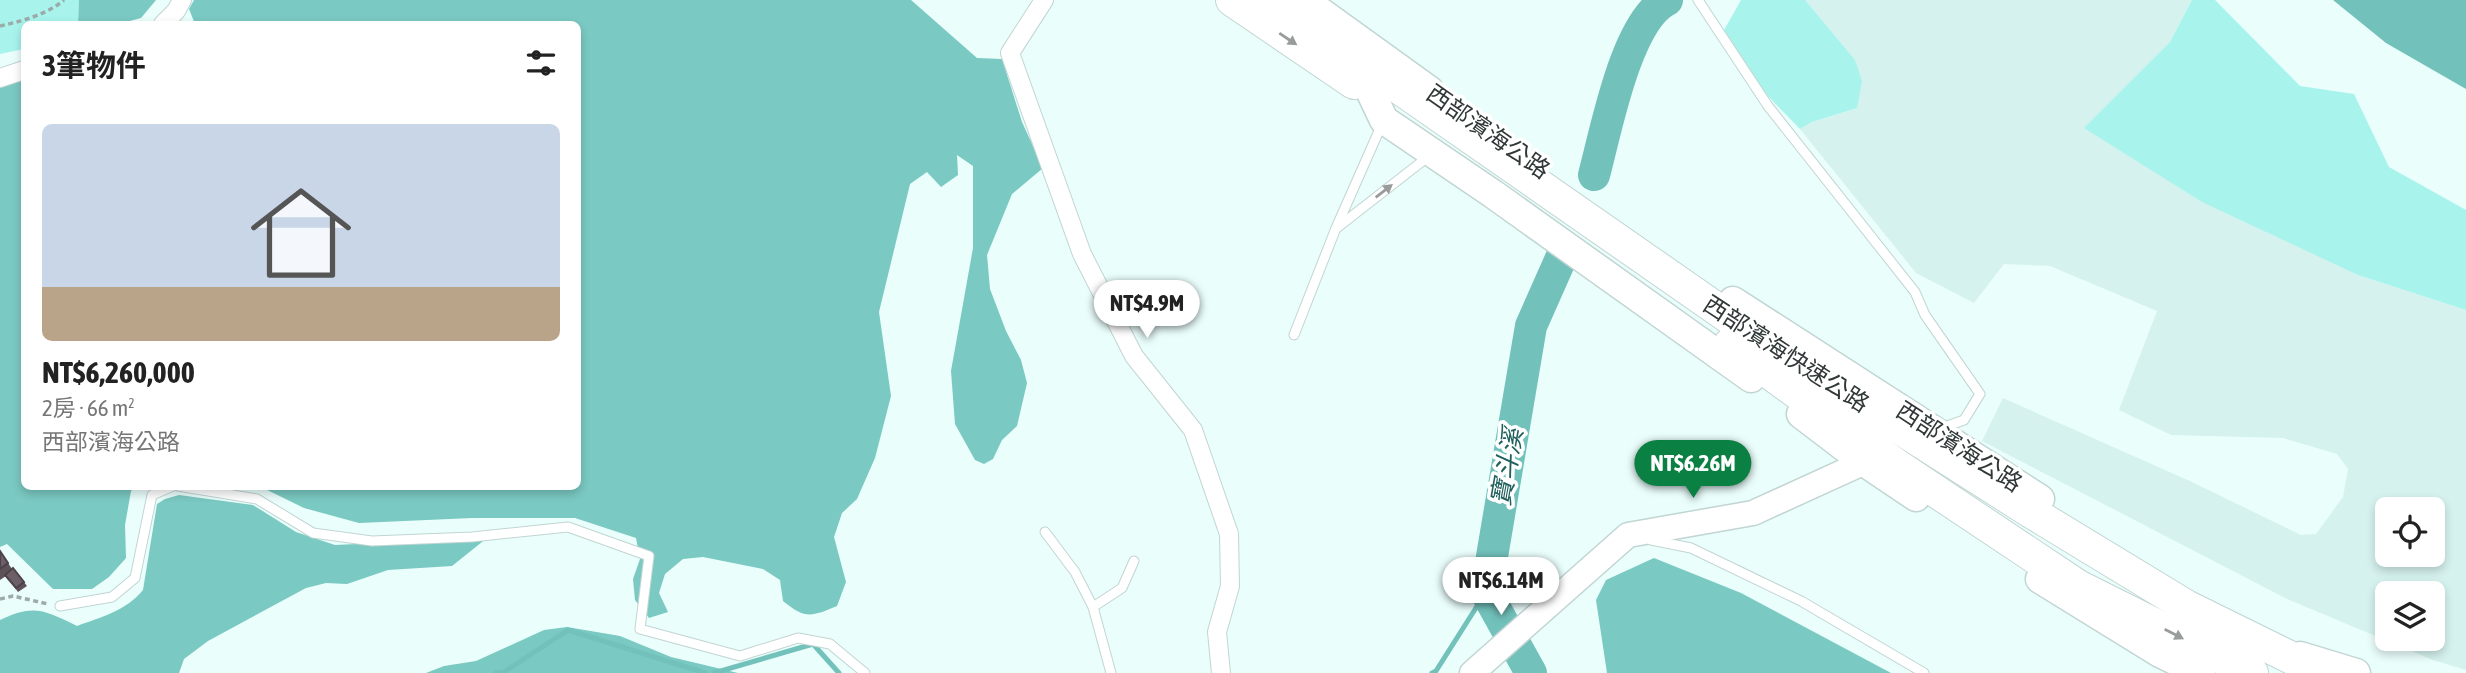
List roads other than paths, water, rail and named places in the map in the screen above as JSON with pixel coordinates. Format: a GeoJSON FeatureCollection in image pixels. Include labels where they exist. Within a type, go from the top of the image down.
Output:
{"type":"FeatureCollection","features":[{"type":"Feature","properties":{"kind":"highway","name":"西部濱海快速公路"},"geometry":{"type":"LineString","coordinates":[[1232,0],[1504,174]]}},
{"type":"Feature","properties":{"kind":"highway","name":"西部濱海快速公路"},"geometry":{"type":"LineString","coordinates":[[1273,0],[1504,174],[1754,348],[2186,606],[2322,673]]}},
{"type":"Feature","properties":{"kind":"highway","name":"西部濱海快速公路"},"geometry":{"type":"LineString","coordinates":[[1754,348],[1895,464],[2078,586],[2252,673]]}},
{"type":"Feature","properties":{"kind":"main road","name":"西部濱海公路"},"geometry":{"type":"LineString","coordinates":[[1304,0],[1517,154],[1738,305],[1932,432],[2100,539],[2301,656],[2356,673]]}},
{"type":"Feature","properties":{"kind":"main road","name":"西部濱海公路"},"geometry":{"type":"LineString","coordinates":[[1326,0],[1384,120],[1729,362],[1866,462],[2076,603],[2160,653],[2201,673]]}},
{"type":"Feature","properties":{"kind":"street"},"geometry":{"type":"LineString","coordinates":[[166,21],[182,0]]}},
{"type":"Feature","properties":{"kind":"street"},"geometry":{"type":"LineString","coordinates":[[1044,0],[1010,53],[1082,254],[1134,356],[1193,430],[1229,534],[1230,586],[1217,632],[1221,673]]}},
{"type":"Feature","properties":{"kind":"street"},"geometry":{"type":"LineString","coordinates":[[0,78],[21,71]]}},
{"type":"Feature","properties":{"kind":"street"},"geometry":{"type":"LineString","coordinates":[[1472,673],[1628,535],[1753,513],[1866,462]]}},
{"type":"Feature","properties":{"kind":"lane"},"geometry":{"type":"LineString","coordinates":[[1698,0],[1768,106],[1915,292],[1926,315],[1980,394],[1964,420],[1932,432]]}},
{"type":"Feature","properties":{"kind":"lane"},"geometry":{"type":"LineString","coordinates":[[1294,335],[1336,229],[1384,120]]}},
{"type":"Feature","properties":{"kind":"lane"},"geometry":{"type":"LineString","coordinates":[[1336,229],[1432,153]]}},
{"type":"Feature","properties":{"kind":"lane"},"geometry":{"type":"LineString","coordinates":[[60,606],[112,597],[135,578],[152,495],[164,490]]}},
{"type":"Feature","properties":{"kind":"lane"},"geometry":{"type":"LineString","coordinates":[[202,490],[257,499],[313,533],[372,541],[472,537],[568,527],[649,556],[640,629],[740,656],[798,638],[830,644],[865,673]]}},
{"type":"Feature","properties":{"kind":"lane"},"geometry":{"type":"LineString","coordinates":[[1045,532],[1075,572],[1093,607],[1111,673]]}},
{"type":"Feature","properties":{"kind":"lane"},"geometry":{"type":"LineString","coordinates":[[1628,535],[1691,548],[1801,601],[1924,673]]}},
{"type":"Feature","properties":{"kind":"lane"},"geometry":{"type":"LineString","coordinates":[[1093,607],[1122,588],[1135,561]]}},
{"type":"Feature","properties":{"kind":"waterway","name":"寶斗溪"},"geometry":{"type":"LineString","coordinates":[[1594,175],[1629,53],[1640,30],[1653,12],[1667,0]]}},
{"type":"Feature","properties":{"kind":"waterway","name":"寶斗溪"},"geometry":{"type":"LineString","coordinates":[[1531,673],[1486,592],[1531,326],[1562,256]]}},
{"type":"Feature","properties":{"kind":"waterway"},"geometry":{"type":"LineString","coordinates":[[1432,673],[1436,671],[1486,592]]}},
{"type":"Feature","properties":{"kind":"waterway"},"geometry":{"type":"LineString","coordinates":[[496,673],[504,672],[568,630],[705,673]]}},
{"type":"Feature","properties":{"kind":"waterway"},"geometry":{"type":"LineString","coordinates":[[714,673],[813,644],[839,673]]}}]}
